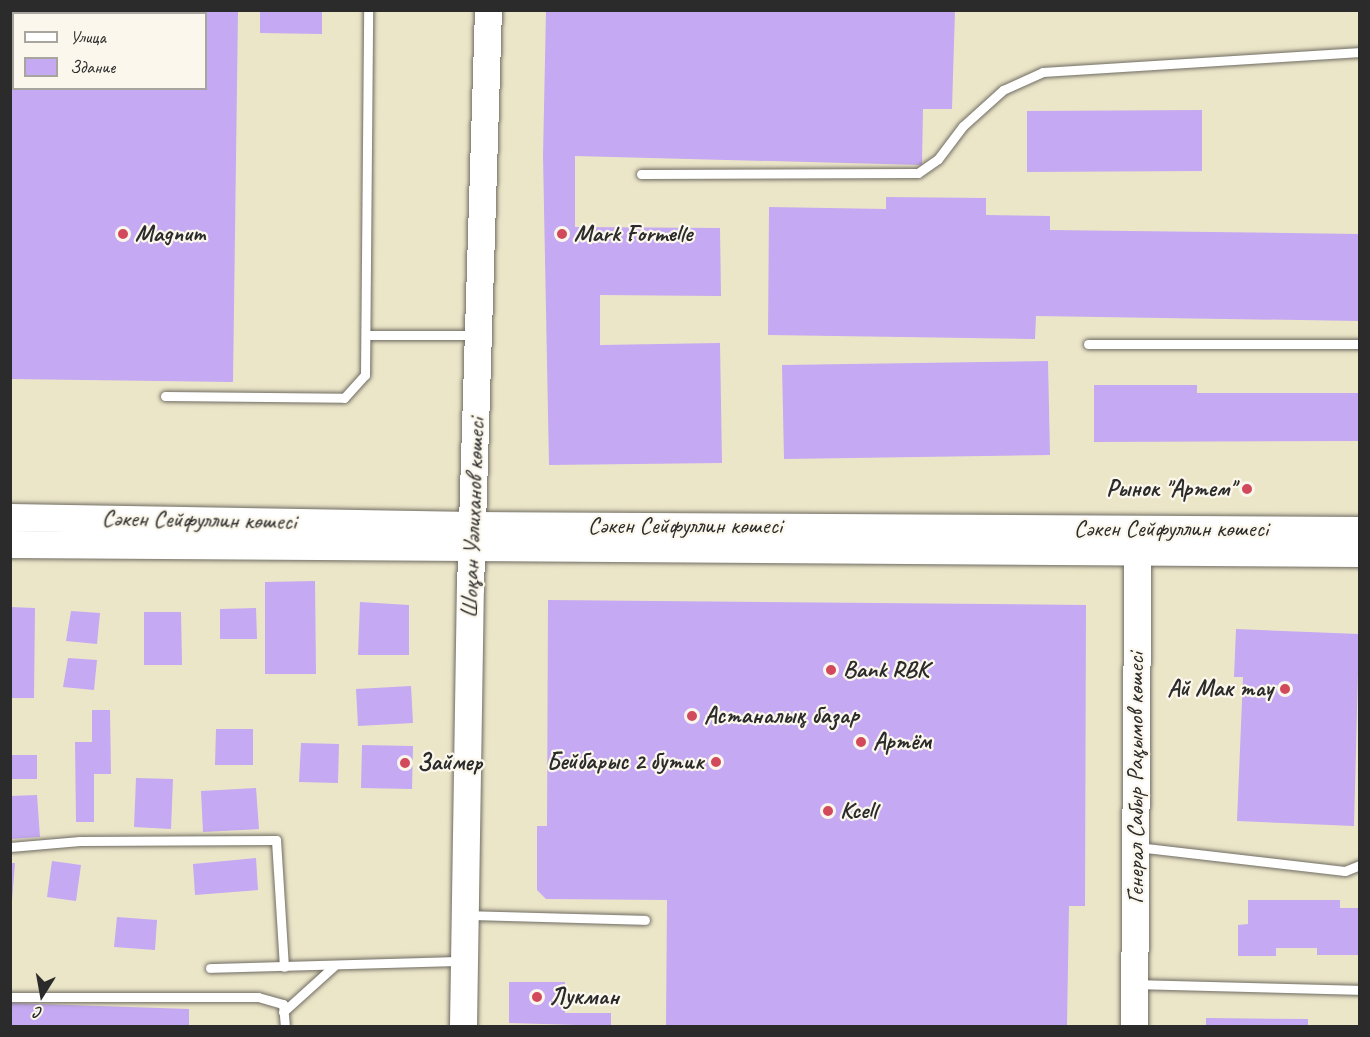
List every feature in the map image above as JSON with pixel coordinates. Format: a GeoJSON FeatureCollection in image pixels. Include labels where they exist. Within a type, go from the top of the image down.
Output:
{"type":"FeatureCollection","features":[{"type":"Feature","properties":{"kind":"main road","name":"Шоқан Уәлиханов көшесі"},"geometry":{"type":"LineString","coordinates":[[463,1026],[467,541],[478,335],[488,10]]}},
{"type":"Feature","properties":{"kind":"main road","name":"Сәкен Сейфуллин көшесі"},"geometry":{"type":"LineString","coordinates":[[10,517],[467,541]]}},
{"type":"Feature","properties":{"kind":"main road","name":"Сәкен Сейфуллин көшесі"},"geometry":{"type":"LineString","coordinates":[[10,544],[1137,541],[1359,530]]}},
{"type":"Feature","properties":{"kind":"main road","name":"Сәкен Сейфуллин көшесі"},"geometry":{"type":"LineString","coordinates":[[1137,541],[1359,553]]}},
{"type":"Feature","properties":{"kind":"main road","name":"Генерал Сабыр Рақымов көшесі"},"geometry":{"type":"LineString","coordinates":[[1134,1026],[1137,847],[1137,541]]}},
{"type":"Feature","properties":{"kind":"lane"},"geometry":{"type":"LineString","coordinates":[[165,396],[344,398],[365,375],[368,10]]}},
{"type":"Feature","properties":{"kind":"lane"},"geometry":{"type":"LineString","coordinates":[[641,174],[918,174],[938,159],[963,126],[1003,90],[1043,72],[1359,52]]}},
{"type":"Feature","properties":{"kind":"lane"},"geometry":{"type":"LineString","coordinates":[[366,335],[478,335]]}},
{"type":"Feature","properties":{"kind":"lane"},"geometry":{"type":"LineString","coordinates":[[1088,344],[1359,344]]}},
{"type":"Feature","properties":{"kind":"lane"},"geometry":{"type":"LineString","coordinates":[[10,847],[80,841],[276,840],[284,967]]}},
{"type":"Feature","properties":{"kind":"lane"},"geometry":{"type":"LineString","coordinates":[[1137,847],[1345,871],[1359,865]]}},
{"type":"Feature","properties":{"kind":"lane"},"geometry":{"type":"LineString","coordinates":[[465,914],[645,920]]}},
{"type":"Feature","properties":{"kind":"lane"},"geometry":{"type":"LineString","coordinates":[[210,968],[464,961]]}},
{"type":"Feature","properties":{"kind":"lane"},"geometry":{"type":"LineString","coordinates":[[284,1012],[335,965]]}},
{"type":"Feature","properties":{"kind":"lane"},"geometry":{"type":"LineString","coordinates":[[1135,984],[1359,990]]}},
{"type":"Feature","properties":{"kind":"lane"},"geometry":{"type":"LineString","coordinates":[[10,997],[258,997],[283,1004],[285,1026]]}},
{"type":"Feature","properties":{"kind":"building","name":"Magnum"},"geometry":{"type":"Polygon","coordinates":[[[10,10],[238,10],[233,382],[10,379],[10,10]]]}},
{"type":"Feature","properties":{"kind":"building"},"geometry":{"type":"Polygon","coordinates":[[[260,10],[322,10],[322,34],[260,33],[260,10]]]}},
{"type":"Feature","properties":{"kind":"building"},"geometry":{"type":"Polygon","coordinates":[[[546,10],[955,10],[952,109],[923,109],[922,165],[575,156],[575,227],[720,228],[721,296],[600,295],[600,345],[720,343],[722,463],[549,465],[543,156],[546,10]]]}},
{"type":"Feature","properties":{"kind":"building"},"geometry":{"type":"Polygon","coordinates":[[[1202,110],[1202,171],[1027,172],[1027,111],[1202,110]]]}},
{"type":"Feature","properties":{"kind":"building"},"geometry":{"type":"Polygon","coordinates":[[[886,197],[986,198],[986,215],[1050,216],[1050,230],[1359,234],[1359,321],[1036,316],[1035,339],[768,335],[769,207],[886,209],[886,197]]]}},
{"type":"Feature","properties":{"kind":"building"},"geometry":{"type":"Polygon","coordinates":[[[1048,361],[1050,455],[784,459],[782,365],[1048,361]]]}},
{"type":"Feature","properties":{"kind":"building"},"geometry":{"type":"Polygon","coordinates":[[[1094,385],[1197,385],[1197,393],[1359,393],[1359,441],[1094,442],[1094,385]]]}},
{"type":"Feature","properties":{"kind":"building"},"geometry":{"type":"Polygon","coordinates":[[[315,581],[316,674],[265,674],[265,582],[315,581]]]}},
{"type":"Feature","properties":{"kind":"building","name":"Артём"},"geometry":{"type":"Polygon","coordinates":[[[548,600],[1086,605],[1085,906],[1069,906],[1067,1026],[666,1026],[667,900],[546,899],[537,890],[537,826],[547,826],[548,600]]]}},
{"type":"Feature","properties":{"kind":"building"},"geometry":{"type":"Polygon","coordinates":[[[360,602],[409,605],[409,655],[358,655],[360,602]]]}},
{"type":"Feature","properties":{"kind":"building"},"geometry":{"type":"Polygon","coordinates":[[[10,607],[35,608],[34,698],[10,698],[10,607]]]}},
{"type":"Feature","properties":{"kind":"building"},"geometry":{"type":"Polygon","coordinates":[[[256,608],[257,639],[220,639],[220,609],[256,608]]]}},
{"type":"Feature","properties":{"kind":"building"},"geometry":{"type":"Polygon","coordinates":[[[71,611],[100,613],[97,644],[66,641],[71,611]]]}},
{"type":"Feature","properties":{"kind":"building"},"geometry":{"type":"Polygon","coordinates":[[[144,612],[181,612],[182,665],[144,665],[144,612]]]}},
{"type":"Feature","properties":{"kind":"building"},"geometry":{"type":"Polygon","coordinates":[[[1236,629],[1359,634],[1354,826],[1237,821],[1243,677],[1234,677],[1236,629]]]}},
{"type":"Feature","properties":{"kind":"building"},"geometry":{"type":"Polygon","coordinates":[[[68,658],[97,660],[94,690],[63,687],[68,658]]]}},
{"type":"Feature","properties":{"kind":"building"},"geometry":{"type":"Polygon","coordinates":[[[411,686],[413,723],[358,726],[356,689],[411,686]]]}},
{"type":"Feature","properties":{"kind":"building"},"geometry":{"type":"Polygon","coordinates":[[[92,710],[110,710],[111,774],[94,774],[94,822],[76,822],[75,742],[92,742],[92,710]]]}},
{"type":"Feature","properties":{"kind":"building"},"geometry":{"type":"Polygon","coordinates":[[[216,729],[253,729],[253,765],[215,765],[216,729]]]}},
{"type":"Feature","properties":{"kind":"building"},"geometry":{"type":"Polygon","coordinates":[[[301,743],[339,744],[338,783],[299,782],[301,743]]]}},
{"type":"Feature","properties":{"kind":"building"},"geometry":{"type":"Polygon","coordinates":[[[362,745],[413,746],[412,789],[361,788],[362,745]]]}},
{"type":"Feature","properties":{"kind":"building"},"geometry":{"type":"Polygon","coordinates":[[[10,755],[37,755],[37,779],[10,779],[10,755]]]}},
{"type":"Feature","properties":{"kind":"building"},"geometry":{"type":"Polygon","coordinates":[[[136,778],[173,779],[171,829],[134,827],[136,778]]]}},
{"type":"Feature","properties":{"kind":"building"},"geometry":{"type":"Polygon","coordinates":[[[256,788],[259,829],[203,832],[201,791],[256,788]]]}},
{"type":"Feature","properties":{"kind":"building"},"geometry":{"type":"Polygon","coordinates":[[[37,795],[40,837],[10,839],[10,796],[37,795]]]}},
{"type":"Feature","properties":{"kind":"building"},"geometry":{"type":"Polygon","coordinates":[[[256,858],[258,890],[195,895],[193,864],[256,858]]]}},
{"type":"Feature","properties":{"kind":"building"},"geometry":{"type":"Polygon","coordinates":[[[52,861],[81,865],[76,901],[47,897],[52,861]]]}},
{"type":"Feature","properties":{"kind":"building"},"geometry":{"type":"Polygon","coordinates":[[[10,863],[15,863],[12,901],[10,901],[10,863]]]}},
{"type":"Feature","properties":{"kind":"building"},"geometry":{"type":"Polygon","coordinates":[[[1248,900],[1340,900],[1340,908],[1359,908],[1359,955],[1317,955],[1317,948],[1276,948],[1276,956],[1238,956],[1238,925],[1248,924],[1248,900]]]}},
{"type":"Feature","properties":{"kind":"building"},"geometry":{"type":"Polygon","coordinates":[[[117,917],[157,920],[155,950],[114,947],[117,917]]]}},
{"type":"Feature","properties":{"kind":"building","name":"Лукман"},"geometry":{"type":"Polygon","coordinates":[[[509,982],[565,982],[565,1013],[611,1013],[611,1026],[509,1023],[509,982]]]}},
{"type":"Feature","properties":{"kind":"building"},"geometry":{"type":"Polygon","coordinates":[[[10,1003],[189,1009],[189,1026],[10,1026],[10,1003]]]}},
{"type":"Feature","properties":{"kind":"building"},"geometry":{"type":"Polygon","coordinates":[[[1206,1018],[1308,1019],[1308,1026],[1206,1026],[1206,1018]]]}},
{"type":"Feature","properties":{"kind":"place","name":"Magnum"},"geometry":{"type":"Point","coordinates":[123,234]}},
{"type":"Feature","properties":{"kind":"place","name":"Mark Formelle"},"geometry":{"type":"Point","coordinates":[562,234]}},
{"type":"Feature","properties":{"kind":"place","name":"Рынок \"Артем\""},"geometry":{"type":"Point","coordinates":[1247,489]}},
{"type":"Feature","properties":{"kind":"place","name":"Bank RBK"},"geometry":{"type":"Point","coordinates":[831,670]}},
{"type":"Feature","properties":{"kind":"place","name":"Ай Мак тау"},"geometry":{"type":"Point","coordinates":[1285,689]}},
{"type":"Feature","properties":{"kind":"place","name":"Астаналық базар"},"geometry":{"type":"Point","coordinates":[692,716]}},
{"type":"Feature","properties":{"kind":"place","name":"Артём"},"geometry":{"type":"Point","coordinates":[861,742]}},
{"type":"Feature","properties":{"kind":"place","name":"Бейбарыс 2 бутик"},"geometry":{"type":"Point","coordinates":[716,762]}},
{"type":"Feature","properties":{"kind":"place","name":"Займер"},"geometry":{"type":"Point","coordinates":[405,763]}},
{"type":"Feature","properties":{"kind":"place","name":"Kcell"},"geometry":{"type":"Point","coordinates":[828,811]}},
{"type":"Feature","properties":{"kind":"place","name":"Лукман"},"geometry":{"type":"Point","coordinates":[537,997]}}]}
